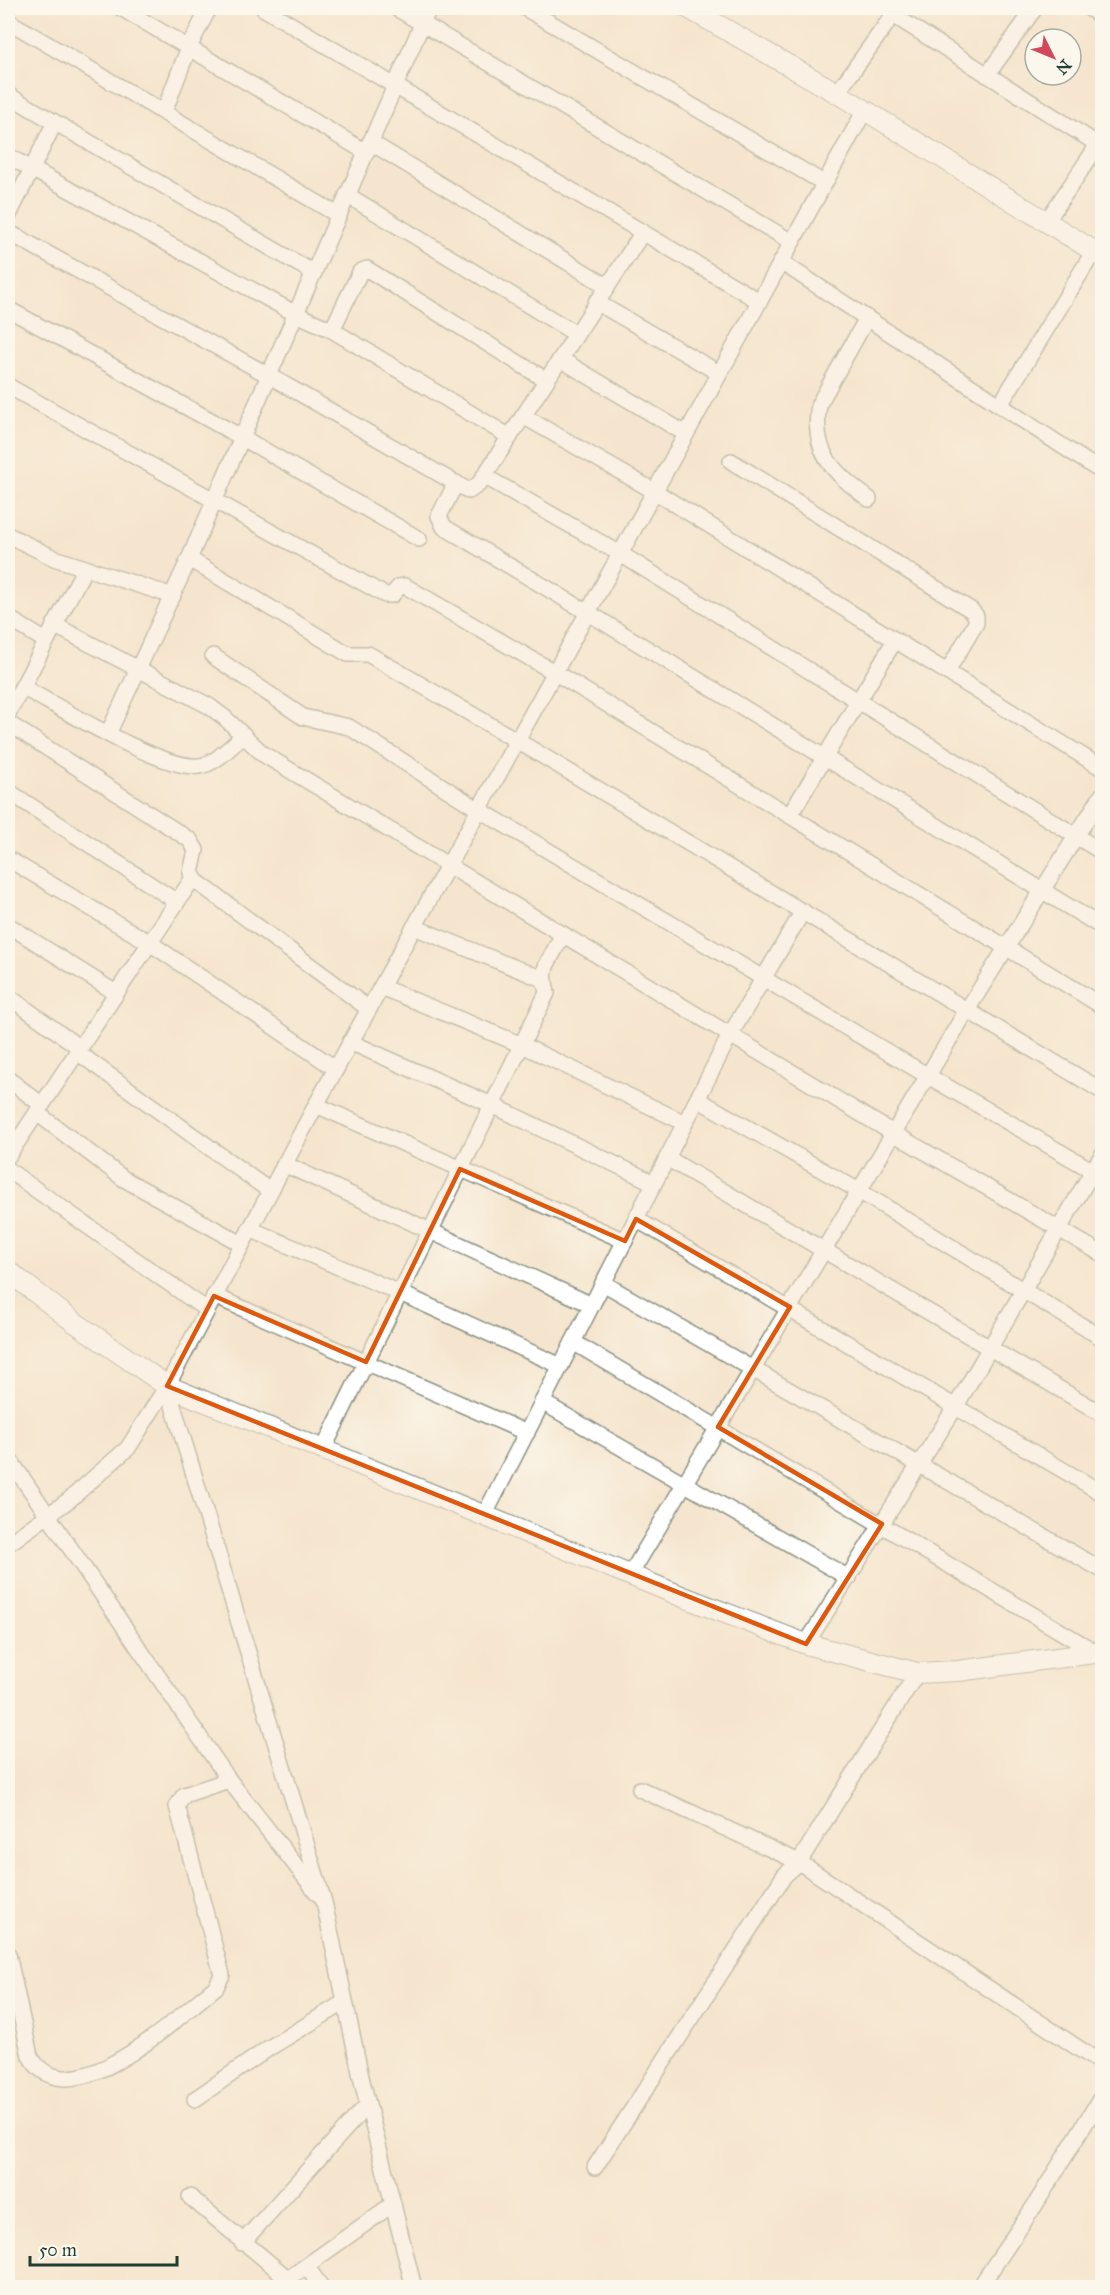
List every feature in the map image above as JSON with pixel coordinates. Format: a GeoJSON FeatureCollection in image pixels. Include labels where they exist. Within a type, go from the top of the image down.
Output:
{"type":"FeatureCollection","features":[{"type":"Feature","properties":{"kind":"street"},"geometry":{"type":"LineString","coordinates":[[121,8],[368,147],[607,286]]}},
{"type":"Feature","properties":{"kind":"street"},"geometry":{"type":"LineString","coordinates":[[164,112],[189,47],[209,8]]}},
{"type":"Feature","properties":{"kind":"street"},"geometry":{"type":"LineString","coordinates":[[263,8],[759,301]]}},
{"type":"Feature","properties":{"kind":"street"},"geometry":{"type":"LineString","coordinates":[[396,8],[792,242]]}},
{"type":"Feature","properties":{"kind":"street"},"geometry":{"type":"LineString","coordinates":[[108,734],[189,559],[429,8]]}},
{"type":"Feature","properties":{"kind":"street"},"geometry":{"type":"LineString","coordinates":[[525,8],[824,183]]}},
{"type":"Feature","properties":{"kind":"street"},"geometry":{"type":"LineString","coordinates":[[688,8],[837,93],[1098,254],[1000,405]]}},
{"type":"Feature","properties":{"kind":"street"},"geometry":{"type":"LineString","coordinates":[[987,75],[1035,8]]}},
{"type":"Feature","properties":{"kind":"street"},"geometry":{"type":"LineString","coordinates":[[1089,8],[1102,16]]}},
{"type":"Feature","properties":{"kind":"street"},"geometry":{"type":"LineString","coordinates":[[837,93],[896,11],[987,75],[1101,143],[1046,222]]}},
{"type":"Feature","properties":{"kind":"street"},"geometry":{"type":"LineString","coordinates":[[8,21],[338,215]]}},
{"type":"Feature","properties":{"kind":"street"},"geometry":{"type":"LineString","coordinates":[[8,95],[54,124],[314,273]]}},
{"type":"Feature","properties":{"kind":"street"},"geometry":{"type":"LineString","coordinates":[[8,1544],[48,1515],[128,1448],[167,1386],[350,1042],[865,110]]}},
{"type":"Feature","properties":{"kind":"street"},"geometry":{"type":"LineString","coordinates":[[8,217],[54,124]]}},
{"type":"Feature","properties":{"kind":"street"},"geometry":{"type":"LineString","coordinates":[[8,156],[296,314],[332,330],[510,437]]}},
{"type":"Feature","properties":{"kind":"street"},"geometry":{"type":"LineString","coordinates":[[347,195],[576,334]]}},
{"type":"Feature","properties":{"kind":"street"},"geometry":{"type":"LineString","coordinates":[[8,232],[268,375],[470,491],[484,476],[643,232]]}},
{"type":"Feature","properties":{"kind":"street"},"geometry":{"type":"LineString","coordinates":[[781,262],[1102,472]]}},
{"type":"Feature","properties":{"kind":"street"},"geometry":{"type":"LineString","coordinates":[[332,330],[360,272],[367,269],[546,380]]}},
{"type":"Feature","properties":{"kind":"street"},"geometry":{"type":"LineString","coordinates":[[596,302],[720,373]]}},
{"type":"Feature","properties":{"kind":"street"},"geometry":{"type":"LineString","coordinates":[[8,309],[241,437],[419,539]]}},
{"type":"Feature","properties":{"kind":"street"},"geometry":{"type":"LineString","coordinates":[[867,318],[819,404],[817,415],[826,458],[831,468],[869,499]]}},
{"type":"Feature","properties":{"kind":"street"},"geometry":{"type":"LineString","coordinates":[[560,359],[686,434]]}},
{"type":"Feature","properties":{"kind":"street"},"geometry":{"type":"LineString","coordinates":[[8,386],[385,595],[392,595],[399,587],[405,586],[554,672],[1005,949],[1102,1006]]}},
{"type":"Feature","properties":{"kind":"street"},"geometry":{"type":"LineString","coordinates":[[523,417],[654,491],[1102,768]]}},
{"type":"Feature","properties":{"kind":"street"},"geometry":{"type":"LineString","coordinates":[[731,461],[971,610],[976,616],[975,623],[946,672]]}},
{"type":"Feature","properties":{"kind":"street"},"geometry":{"type":"LineString","coordinates":[[484,476],[620,553],[1102,852]]}},
{"type":"Feature","properties":{"kind":"street"},"geometry":{"type":"LineString","coordinates":[[456,483],[439,516],[444,527],[1102,927]]}},
{"type":"Feature","properties":{"kind":"street"},"geometry":{"type":"LineString","coordinates":[[8,534],[54,558],[172,596]]}},
{"type":"Feature","properties":{"kind":"street"},"geometry":{"type":"LineString","coordinates":[[189,559],[348,654],[368,654],[967,1010],[1101,1086]]}},
{"type":"Feature","properties":{"kind":"street"},"geometry":{"type":"LineString","coordinates":[[10,704],[22,687],[85,568]]}},
{"type":"Feature","properties":{"kind":"street"},"geometry":{"type":"LineString","coordinates":[[8,618],[46,641]]}},
{"type":"Feature","properties":{"kind":"street"},"geometry":{"type":"LineString","coordinates":[[54,626],[209,706],[244,735],[262,754],[893,1133],[1102,1254]]}},
{"type":"Feature","properties":{"kind":"street"},"geometry":{"type":"LineString","coordinates":[[790,815],[860,702],[895,640]]}},
{"type":"Feature","properties":{"kind":"street"},"geometry":{"type":"LineString","coordinates":[[213,656],[303,717],[349,727],[478,809],[928,1076],[1098,1173]]}},
{"type":"Feature","properties":{"kind":"street"},"geometry":{"type":"LineString","coordinates":[[22,687],[108,734],[157,756],[200,766],[210,762],[244,735]]}},
{"type":"Feature","properties":{"kind":"street"},"geometry":{"type":"LineString","coordinates":[[8,723],[190,840],[196,850],[193,878],[8,1156]]}},
{"type":"Feature","properties":{"kind":"street"},"geometry":{"type":"LineString","coordinates":[[8,791],[177,902]]}},
{"type":"Feature","properties":{"kind":"street"},"geometry":{"type":"LineString","coordinates":[[630,1575],[967,1010],[1102,795]]}},
{"type":"Feature","properties":{"kind":"street"},"geometry":{"type":"LineString","coordinates":[[8,858],[150,943],[336,1069]]}},
{"type":"Feature","properties":{"kind":"street"},"geometry":{"type":"LineString","coordinates":[[193,878],[369,1009]]}},
{"type":"Feature","properties":{"kind":"street"},"geometry":{"type":"LineString","coordinates":[[484,1516],[730,1035],[803,911]]}},
{"type":"Feature","properties":{"kind":"street"},"geometry":{"type":"LineString","coordinates":[[8,925],[116,993]]}},
{"type":"Feature","properties":{"kind":"street"},"geometry":{"type":"LineString","coordinates":[[414,927],[545,981]]}},
{"type":"Feature","properties":{"kind":"street"},"geometry":{"type":"LineString","coordinates":[[323,1450],[547,993],[546,966],[563,934]]}},
{"type":"Feature","properties":{"kind":"street"},"geometry":{"type":"LineString","coordinates":[[381,987],[522,1045],[685,1123]]}},
{"type":"Feature","properties":{"kind":"street"},"geometry":{"type":"LineString","coordinates":[[8,996],[270,1191]]}},
{"type":"Feature","properties":{"kind":"street"},"geometry":{"type":"LineString","coordinates":[[350,1042],[492,1105],[654,1183]]}},
{"type":"Feature","properties":{"kind":"street"},"geometry":{"type":"LineString","coordinates":[[8,1079],[39,1109],[124,1179],[242,1244]]}},
{"type":"Feature","properties":{"kind":"street"},"geometry":{"type":"LineString","coordinates":[[697,1099],[859,1191],[1102,1338]]}},
{"type":"Feature","properties":{"kind":"street"},"geometry":{"type":"LineString","coordinates":[[316,1105],[625,1241]]}},
{"type":"Feature","properties":{"kind":"street"},"geometry":{"type":"LineString","coordinates":[[806,1644],[991,1349],[1060,1229],[1098,1173],[1102,1155]]}},
{"type":"Feature","properties":{"kind":"street"},"geometry":{"type":"LineString","coordinates":[[667,1158],[1102,1414]]}},
{"type":"Feature","properties":{"kind":"street"},"geometry":{"type":"LineString","coordinates":[[284,1164],[592,1305]]}},
{"type":"Feature","properties":{"kind":"street"},"geometry":{"type":"LineString","coordinates":[[8,1170],[207,1310]]}},
{"type":"Feature","properties":{"kind":"street"},"geometry":{"type":"LineString","coordinates":[[636,1219],[790,1307],[1102,1493]]}},
{"type":"Feature","properties":{"kind":"street"},"geometry":{"type":"LineString","coordinates":[[250,1229],[400,1293],[561,1366]]}},
{"type":"Feature","properties":{"kind":"street"},"geometry":{"type":"LineString","coordinates":[[8,1271],[70,1319],[167,1386],[630,1575],[806,1644],[916,1673],[958,1671],[1100,1653]]}},
{"type":"Feature","properties":{"kind":"street"},"geometry":{"type":"LineString","coordinates":[[603,1283],[1102,1570]]}},
{"type":"Feature","properties":{"kind":"street"},"geometry":{"type":"LineString","coordinates":[[214,1296],[527,1433]]}},
{"type":"Feature","properties":{"kind":"street"},"geometry":{"type":"LineString","coordinates":[[573,1342],[1100,1653]]}},
{"type":"Feature","properties":{"kind":"street"},"geometry":{"type":"LineString","coordinates":[[167,1386],[324,1902],[368,2104],[414,2288]]}},
{"type":"Feature","properties":{"kind":"street"},"geometry":{"type":"LineString","coordinates":[[542,1402],[849,1578]]}},
{"type":"Feature","properties":{"kind":"street"},"geometry":{"type":"LineString","coordinates":[[8,1457],[229,1780],[324,1902]]}},
{"type":"Feature","properties":{"kind":"street"},"geometry":{"type":"LineString","coordinates":[[595,2167],[784,1876],[800,1862],[916,1673]]}},
{"type":"Feature","properties":{"kind":"street"},"geometry":{"type":"LineString","coordinates":[[8,1954],[30,2056],[38,2070],[48,2076],[78,2078],[117,2064],[216,1987],[222,1975],[177,1806],[184,1795],[229,1780]]}},
{"type":"Feature","properties":{"kind":"street"},"geometry":{"type":"LineString","coordinates":[[640,1789],[800,1862],[1102,2064]]}},
{"type":"Feature","properties":{"kind":"street"},"geometry":{"type":"LineString","coordinates":[[195,2099],[269,2048],[345,2002]]}},
{"type":"Feature","properties":{"kind":"street"},"geometry":{"type":"LineString","coordinates":[[979,2288],[1035,2205],[1102,2096]]}},
{"type":"Feature","properties":{"kind":"street"},"geometry":{"type":"LineString","coordinates":[[242,2244],[368,2104]]}},
{"type":"Feature","properties":{"kind":"street"},"geometry":{"type":"LineString","coordinates":[[190,2197],[242,2244],[285,2277],[306,2266],[393,2204]]}},
{"type":"Feature","properties":{"kind":"street"},"geometry":{"type":"LineString","coordinates":[[306,2266],[322,2288]]}},
{"type":"Feature","properties":{"kind":"highlighted area"},"geometry":{"type":"Polygon","coordinates":[[[460,1169],[625,1241],[636,1219],[790,1307],[718,1427],[882,1524],[806,1644],[167,1386],[214,1296],[366,1362],[460,1169]]]}}]}
